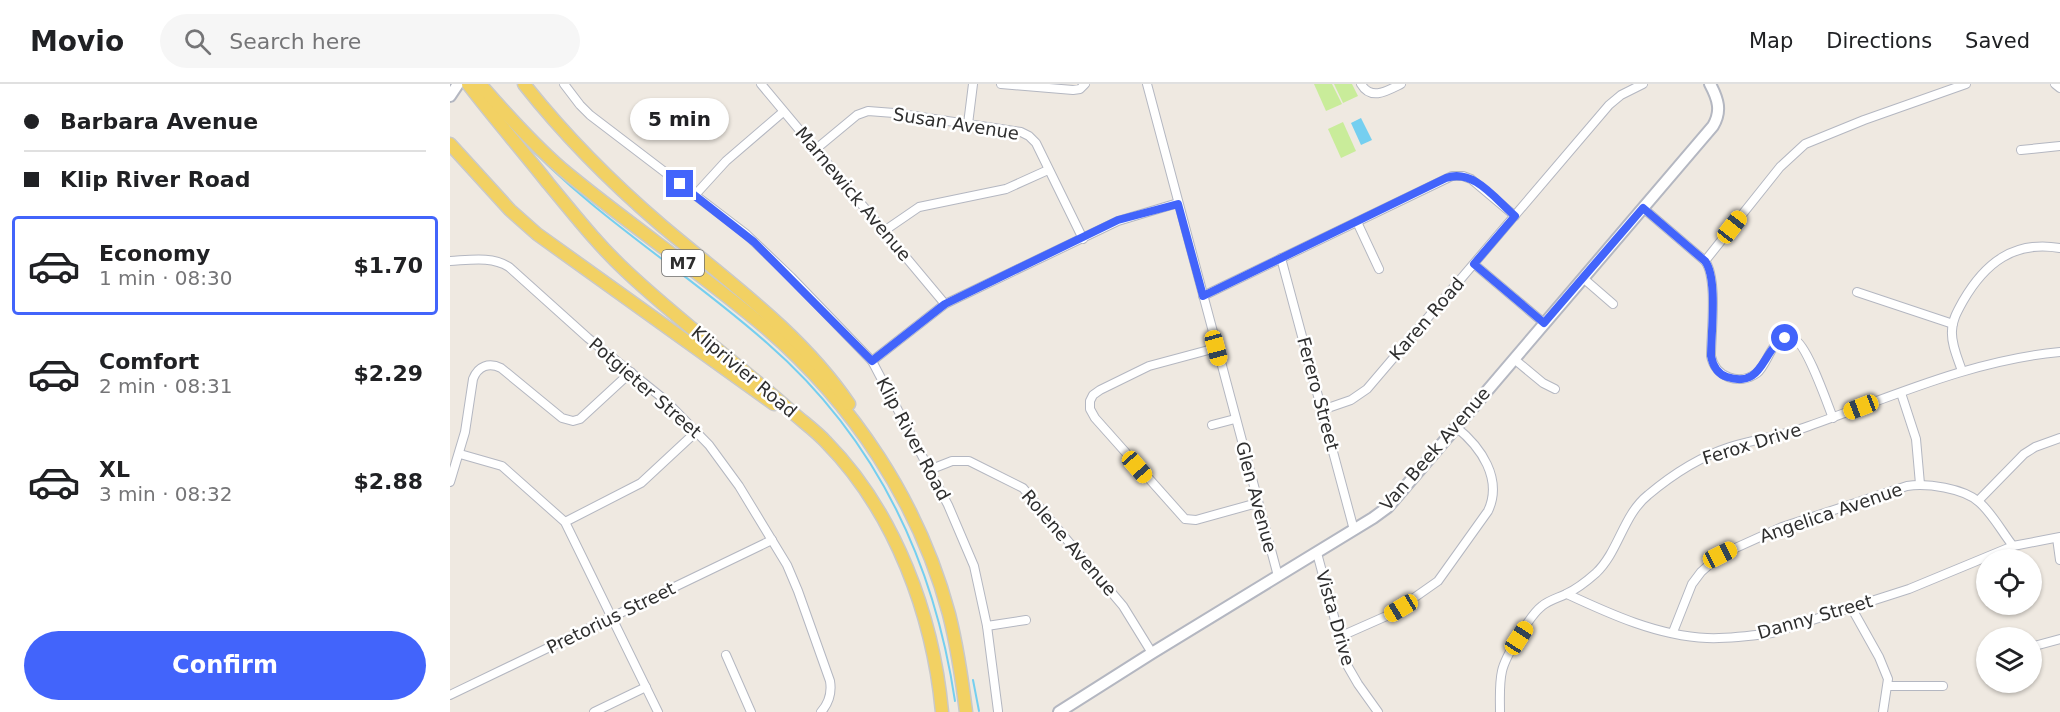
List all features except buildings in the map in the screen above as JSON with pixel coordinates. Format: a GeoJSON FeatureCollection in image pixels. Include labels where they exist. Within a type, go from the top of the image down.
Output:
{"type":"FeatureCollection","features":[{"type":"Feature","properties":{"kind":"main road","name":"M7"},"geometry":{"type":"LineString","coordinates":[[469,84],[563,170],[786,347],[819,380],[848,414],[899,489],[927,549],[950,616],[961,671],[966,712]]}},
{"type":"Feature","properties":{"kind":"main road","name":"Kliprivier Road"},"geometry":{"type":"LineString","coordinates":[[469,84],[590,233],[623,269],[764,386],[830,446],[856,476],[892,533],[906,565],[921,609],[943,710]]}},
{"type":"Feature","properties":{"kind":"main road"},"geometry":{"type":"LineString","coordinates":[[524,84],[567,135],[629,196],[790,334],[847,400],[870,435],[876,452]]}},
{"type":"Feature","properties":{"kind":"main road"},"geometry":{"type":"LineString","coordinates":[[450,144],[510,210],[537,234],[766,399],[808,426]]}},
{"type":"Feature","properties":{"kind":"main road"},"geometry":{"type":"LineString","coordinates":[[961,671],[975,712]]}},
{"type":"Feature","properties":{"kind":"street"},"geometry":{"type":"LineString","coordinates":[[450,96],[469,84]]}},
{"type":"Feature","properties":{"kind":"street","name":"Klip River Road"},"geometry":{"type":"LineString","coordinates":[[564,84],[590,115],[764,250],[872,361],[958,526],[974,566],[987,626],[998,711]]}},
{"type":"Feature","properties":{"kind":"street","name":"Marnewick Avenue"},"geometry":{"type":"LineString","coordinates":[[761,84],[945,304]]}},
{"type":"Feature","properties":{"kind":"street"},"geometry":{"type":"LineString","coordinates":[[968,124],[973,84]]}},
{"type":"Feature","properties":{"kind":"street"},"geometry":{"type":"LineString","coordinates":[[1001,84],[1073,90],[1085,84]]}},
{"type":"Feature","properties":{"kind":"street","name":"Glen Avenue"},"geometry":{"type":"LineString","coordinates":[[1147,84],[1278,576]]}},
{"type":"Feature","properties":{"kind":"street"},"geometry":{"type":"LineString","coordinates":[[1361,84],[1366,91],[1374,94],[1401,84]]}},
{"type":"Feature","properties":{"kind":"street","name":"Karen Road"},"geometry":{"type":"LineString","coordinates":[[1322,410],[1362,394],[1609,105],[1621,95],[1643,84]]}},
{"type":"Feature","properties":{"kind":"street"},"geometry":{"type":"LineString","coordinates":[[1705,261],[1780,167],[1804,144],[1966,84]]}},
{"type":"Feature","properties":{"kind":"street"},"geometry":{"type":"LineString","coordinates":[[2055,84],[2060,88]]}},
{"type":"Feature","properties":{"kind":"street","name":"Van Beek Avenue"},"geometry":{"type":"LineString","coordinates":[[1059,712],[1388,507],[1713,126],[1719,106],[1712,85]]}},
{"type":"Feature","properties":{"kind":"street","name":"Susan Avenue"},"geometry":{"type":"LineString","coordinates":[[816,150],[857,115],[868,111],[1016,130],[1036,143],[1083,239]]}},
{"type":"Feature","properties":{"kind":"street"},"geometry":{"type":"LineString","coordinates":[[695,195],[726,161],[783,112]]}},
{"type":"Feature","properties":{"kind":"street"},"geometry":{"type":"LineString","coordinates":[[2021,150],[2060,146]]}},
{"type":"Feature","properties":{"kind":"street"},"geometry":{"type":"LineString","coordinates":[[884,231],[919,207],[1006,189],[1048,170]]}},
{"type":"Feature","properties":{"kind":"street"},"geometry":{"type":"LineString","coordinates":[[1203,296],[1446,178],[1457,175],[1471,179],[1515,216]]}},
{"type":"Feature","properties":{"kind":"street"},"geometry":{"type":"LineString","coordinates":[[872,361],[945,304],[1124,218],[1178,204]]}},
{"type":"Feature","properties":{"kind":"street"},"geometry":{"type":"LineString","coordinates":[[1643,208],[1705,261],[1710,269],[1712,278],[1711,356],[1716,370],[1723,376],[1732,378],[1742,379],[1751,376],[1760,369],[1780,340],[1785,338],[1795,340],[1805,352],[1833,418]]}},
{"type":"Feature","properties":{"kind":"street"},"geometry":{"type":"LineString","coordinates":[[1357,222],[1379,269]]}},
{"type":"Feature","properties":{"kind":"street"},"geometry":{"type":"LineString","coordinates":[[1962,371],[1952,337],[1953,324],[1976,279],[1999,260],[2024,247],[2035,245],[2060,248]]}},
{"type":"Feature","properties":{"kind":"street","name":"Ferero Street"},"geometry":{"type":"LineString","coordinates":[[1281,258],[1354,530]]}},
{"type":"Feature","properties":{"kind":"street","name":"Potgieter Street"},"geometry":{"type":"LineString","coordinates":[[450,261],[485,260],[504,264],[517,273],[588,338],[665,400],[697,431],[725,465],[793,577],[829,676],[830,695],[821,712]]}},
{"type":"Feature","properties":{"kind":"street"},"geometry":{"type":"LineString","coordinates":[[1474,264],[1544,323]]}},
{"type":"Feature","properties":{"kind":"street"},"geometry":{"type":"LineString","coordinates":[[1583,278],[1613,304]]}},
{"type":"Feature","properties":{"kind":"street"},"geometry":{"type":"LineString","coordinates":[[1857,292],[1953,324]]}},
{"type":"Feature","properties":{"kind":"street"},"geometry":{"type":"LineString","coordinates":[[1216,348],[1156,363],[1107,386],[1093,395],[1090,409],[1124,452],[1185,519],[1196,520],[1257,504]]}},
{"type":"Feature","properties":{"kind":"street","name":"Ferox Drive"},"geometry":{"type":"LineString","coordinates":[[1500,712],[1502,672],[1511,651],[1538,609],[1584,583],[1605,562],[1639,502],[1679,471],[1730,447],[1795,431],[1962,371],[2014,358],[2060,352]]}},
{"type":"Feature","properties":{"kind":"street"},"geometry":{"type":"LineString","coordinates":[[1514,359],[1543,383],[1555,389]]}},
{"type":"Feature","properties":{"kind":"street"},"geometry":{"type":"LineString","coordinates":[[450,482],[460,454],[469,415],[473,379],[476,372],[483,367],[492,365],[501,368],[562,418],[573,421],[583,417],[631,372]]}},
{"type":"Feature","properties":{"kind":"street"},"geometry":{"type":"LineString","coordinates":[[1901,393],[1916,439],[1920,484]]}},
{"type":"Feature","properties":{"kind":"street","name":"Glen Avenue"},"geometry":{"type":"LineString","coordinates":[[1212,425],[1235,418]]}},
{"type":"Feature","properties":{"kind":"street"},"geometry":{"type":"LineString","coordinates":[[1339,637],[1390,614],[1438,581],[1488,511],[1493,490],[1488,467],[1477,447],[1456,427]]}},
{"type":"Feature","properties":{"kind":"street"},"geometry":{"type":"LineString","coordinates":[[565,522],[641,483],[697,431]]}},
{"type":"Feature","properties":{"kind":"street"},"geometry":{"type":"LineString","coordinates":[[2013,546],[1978,501],[2024,454],[2035,447],[2060,438]]}},
{"type":"Feature","properties":{"kind":"street"},"geometry":{"type":"LineString","coordinates":[[460,454],[502,466],[565,522],[658,712]]}},
{"type":"Feature","properties":{"kind":"street","name":"Rolene Avenue"},"geometry":{"type":"LineString","coordinates":[[929,470],[952,461],[969,461],[1023,488],[1124,606],[1152,653]]}},
{"type":"Feature","properties":{"kind":"street","name":"Angelica Avenue"},"geometry":{"type":"LineString","coordinates":[[1673,632],[1692,584],[1701,572],[1720,555],[1782,527],[1872,497],[1920,484],[1938,487],[1978,501]]}},
{"type":"Feature","properties":{"kind":"street"},"geometry":{"type":"LineString","coordinates":[[2059,538],[2060,560]]}},
{"type":"Feature","properties":{"kind":"street","name":"Danny Street"},"geometry":{"type":"LineString","coordinates":[[1567,594],[1626,620],[1673,632],[1706,638],[1750,636],[1772,633],[1930,581],[2013,546],[2059,538]]}},
{"type":"Feature","properties":{"kind":"street","name":"Pretorius Street"},"geometry":{"type":"LineString","coordinates":[[450,695],[772,540]]}},
{"type":"Feature","properties":{"kind":"street","name":"Vista Drive"},"geometry":{"type":"LineString","coordinates":[[1317,553],[1339,637],[1351,672],[1377,712]]}},
{"type":"Feature","properties":{"kind":"street"},"geometry":{"type":"LineString","coordinates":[[1851,607],[1879,657],[1888,679],[1883,712]]}},
{"type":"Feature","properties":{"kind":"street"},"geometry":{"type":"LineString","coordinates":[[987,626],[1026,620]]}},
{"type":"Feature","properties":{"kind":"street"},"geometry":{"type":"LineString","coordinates":[[2042,644],[2060,639]]}},
{"type":"Feature","properties":{"kind":"street"},"geometry":{"type":"LineString","coordinates":[[726,655],[751,712]]}},
{"type":"Feature","properties":{"kind":"street"},"geometry":{"type":"LineString","coordinates":[[1888,686],[1944,686]]}},
{"type":"Feature","properties":{"kind":"street"},"geometry":{"type":"LineString","coordinates":[[594,712],[646,687]]}},
{"type":"Feature","properties":{"kind":"green space"},"geometry":{"type":"Polygon","coordinates":[[[1314,84],[1332,84],[1342,104],[1326,111],[1314,84]]]}},
{"type":"Feature","properties":{"kind":"green space"},"geometry":{"type":"Polygon","coordinates":[[[1334,84],[1352,84],[1358,96],[1343,103],[1334,84]]]}},
{"type":"Feature","properties":{"kind":"green space"},"geometry":{"type":"Polygon","coordinates":[[[1343,122],[1356,151],[1341,158],[1328,129],[1343,122]]]}},
{"type":"Feature","properties":{"kind":"water"},"geometry":{"type":"Polygon","coordinates":[[[1361,118],[1372,140],[1361,145],[1351,123],[1361,118]]]}},
{"type":"Feature","properties":{"kind":"waterway"},"geometry":{"type":"LineString","coordinates":[[520,137],[578,193],[767,343],[806,380],[839,419],[869,461],[894,505],[915,551],[932,599],[955,701]]}},
{"type":"Feature","properties":{"kind":"waterway"},"geometry":{"type":"LineString","coordinates":[[973,680],[979,711]]}},
{"type":"Feature","properties":{"kind":"route"},"geometry":{"type":"LineString","coordinates":[[680,184],[746,234],[872,361],[933,311],[945,304],[1083,239],[1118,220],[1178,204],[1203,296],[1446,178],[1457,175],[1471,179],[1481,186],[1515,216],[1474,264],[1544,323],[1643,208],[1705,261],[1710,269],[1712,278],[1711,356],[1716,370],[1723,376],[1742,379],[1756,374],[1775,345],[1785,338]]}}]}
